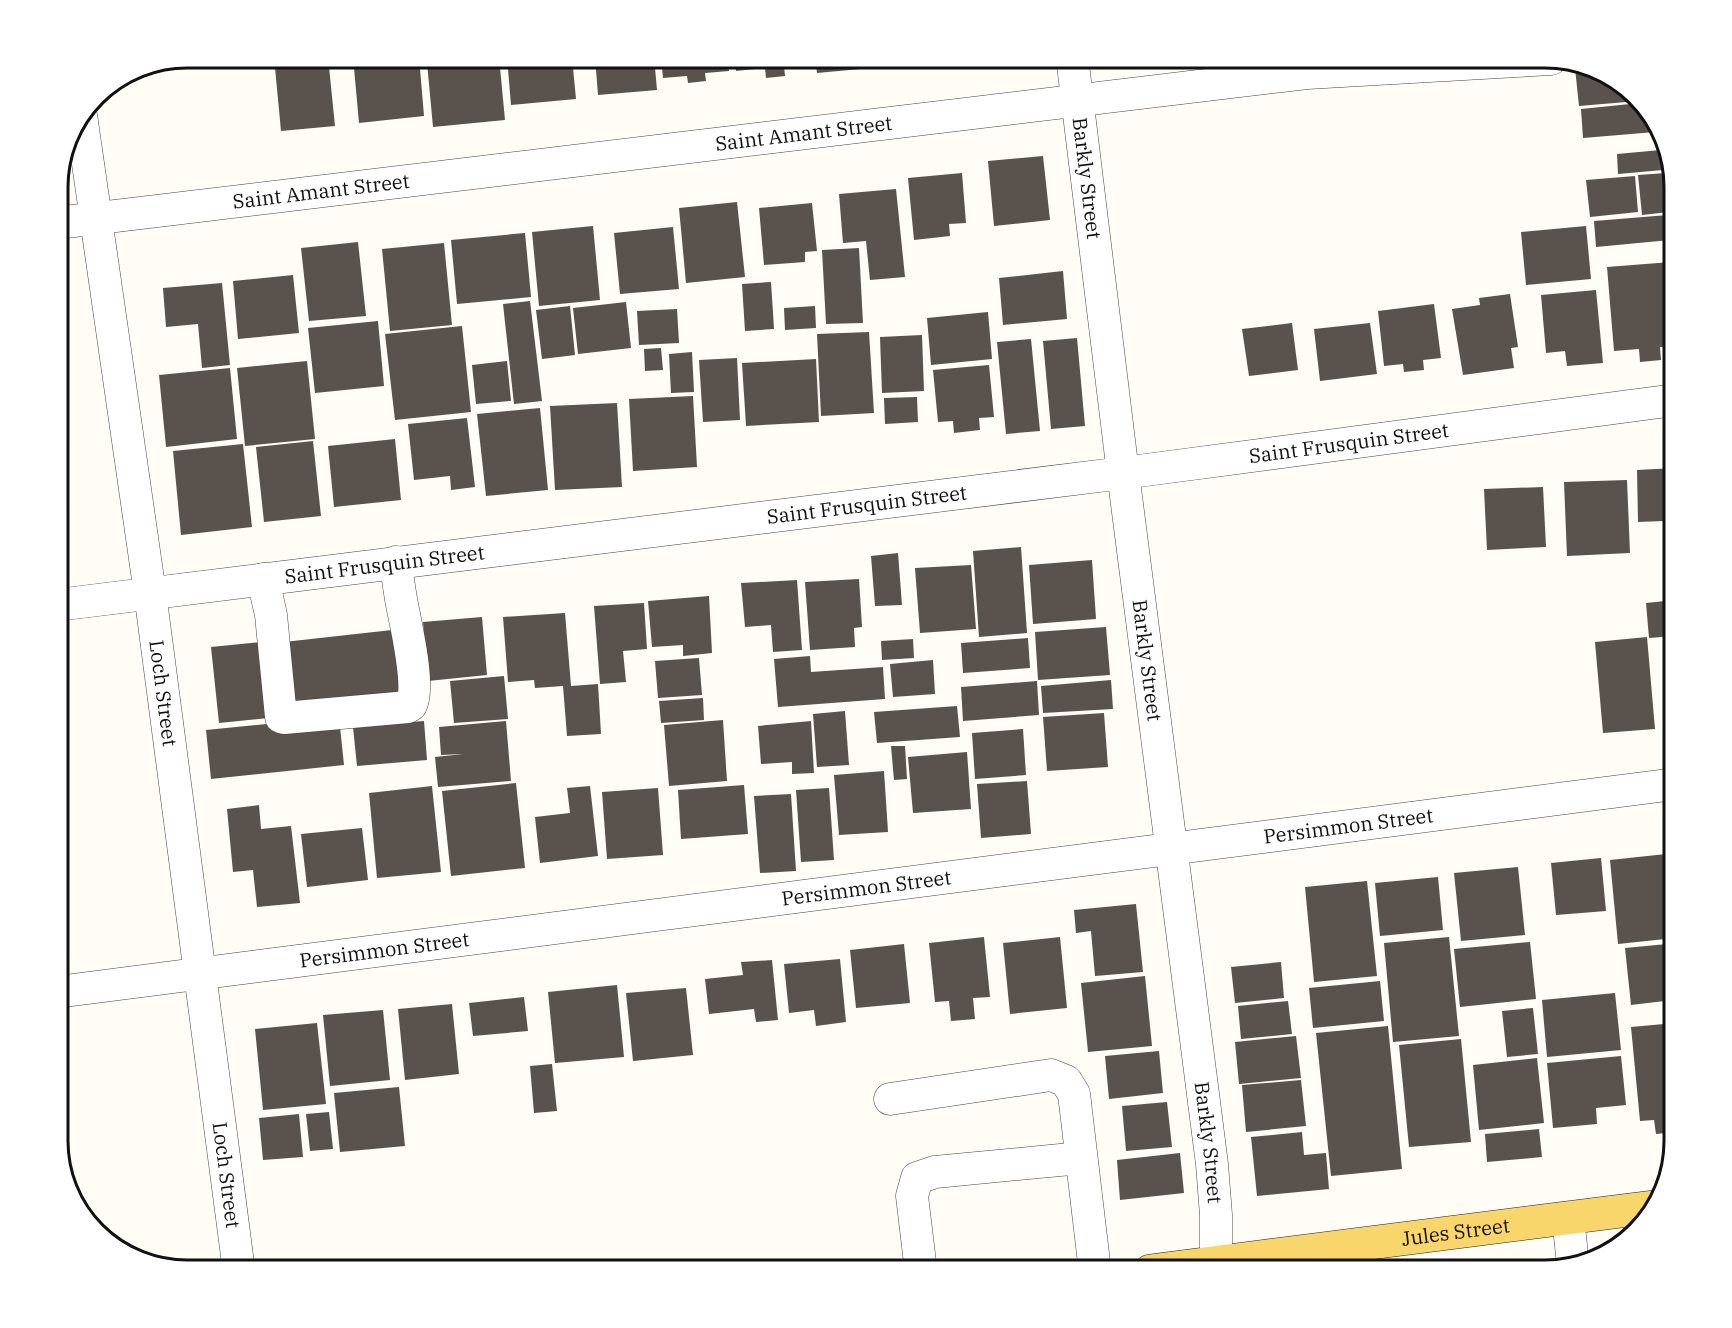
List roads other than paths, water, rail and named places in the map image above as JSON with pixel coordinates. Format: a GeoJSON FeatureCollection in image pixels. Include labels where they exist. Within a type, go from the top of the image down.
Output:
{"type":"FeatureCollection","features":[{"type":"Feature","properties":{"kind":"main road","name":"Jules Street"},"geometry":{"type":"LineString","coordinates":[[1267,1260],[1644,1208]]}},
{"type":"Feature","properties":{"kind":"street","name":"Barkly Street"},"geometry":{"type":"LineString","coordinates":[[1073,68],[1212,1164],[1217,1260]]}},
{"type":"Feature","properties":{"kind":"street","name":"Saint Amant Street"},"geometry":{"type":"LineString","coordinates":[[68,222],[1307,73],[1394,68]]}},
{"type":"Feature","properties":{"kind":"street","name":"Loch Street"},"geometry":{"type":"LineString","coordinates":[[83,127],[150,592],[238,1260]]}},
{"type":"Feature","properties":{"kind":"street","name":"Saint Frusquin Street"},"geometry":{"type":"LineString","coordinates":[[68,603],[1123,473],[1664,401]]}},
{"type":"Feature","properties":{"kind":"street"},"geometry":{"type":"LineString","coordinates":[[263,579],[271,615],[281,717],[408,707],[415,695],[408,631],[396,562]]}},
{"type":"Feature","properties":{"kind":"street","name":"Persimmon Street"},"geometry":{"type":"LineString","coordinates":[[68,991],[1664,785]]}},
{"type":"Feature","properties":{"kind":"street"},"geometry":{"type":"LineString","coordinates":[[890,1099],[1050,1075],[1066,1081],[1074,1094],[1094,1260]]}},
{"type":"Feature","properties":{"kind":"street"},"geometry":{"type":"LineString","coordinates":[[920,1260],[912,1196],[917,1178],[935,1172],[1081,1158]]}},
{"type":"Feature","properties":{"kind":"street"},"geometry":{"type":"LineString","coordinates":[[1568,1218],[1572,1257]]}}]}
